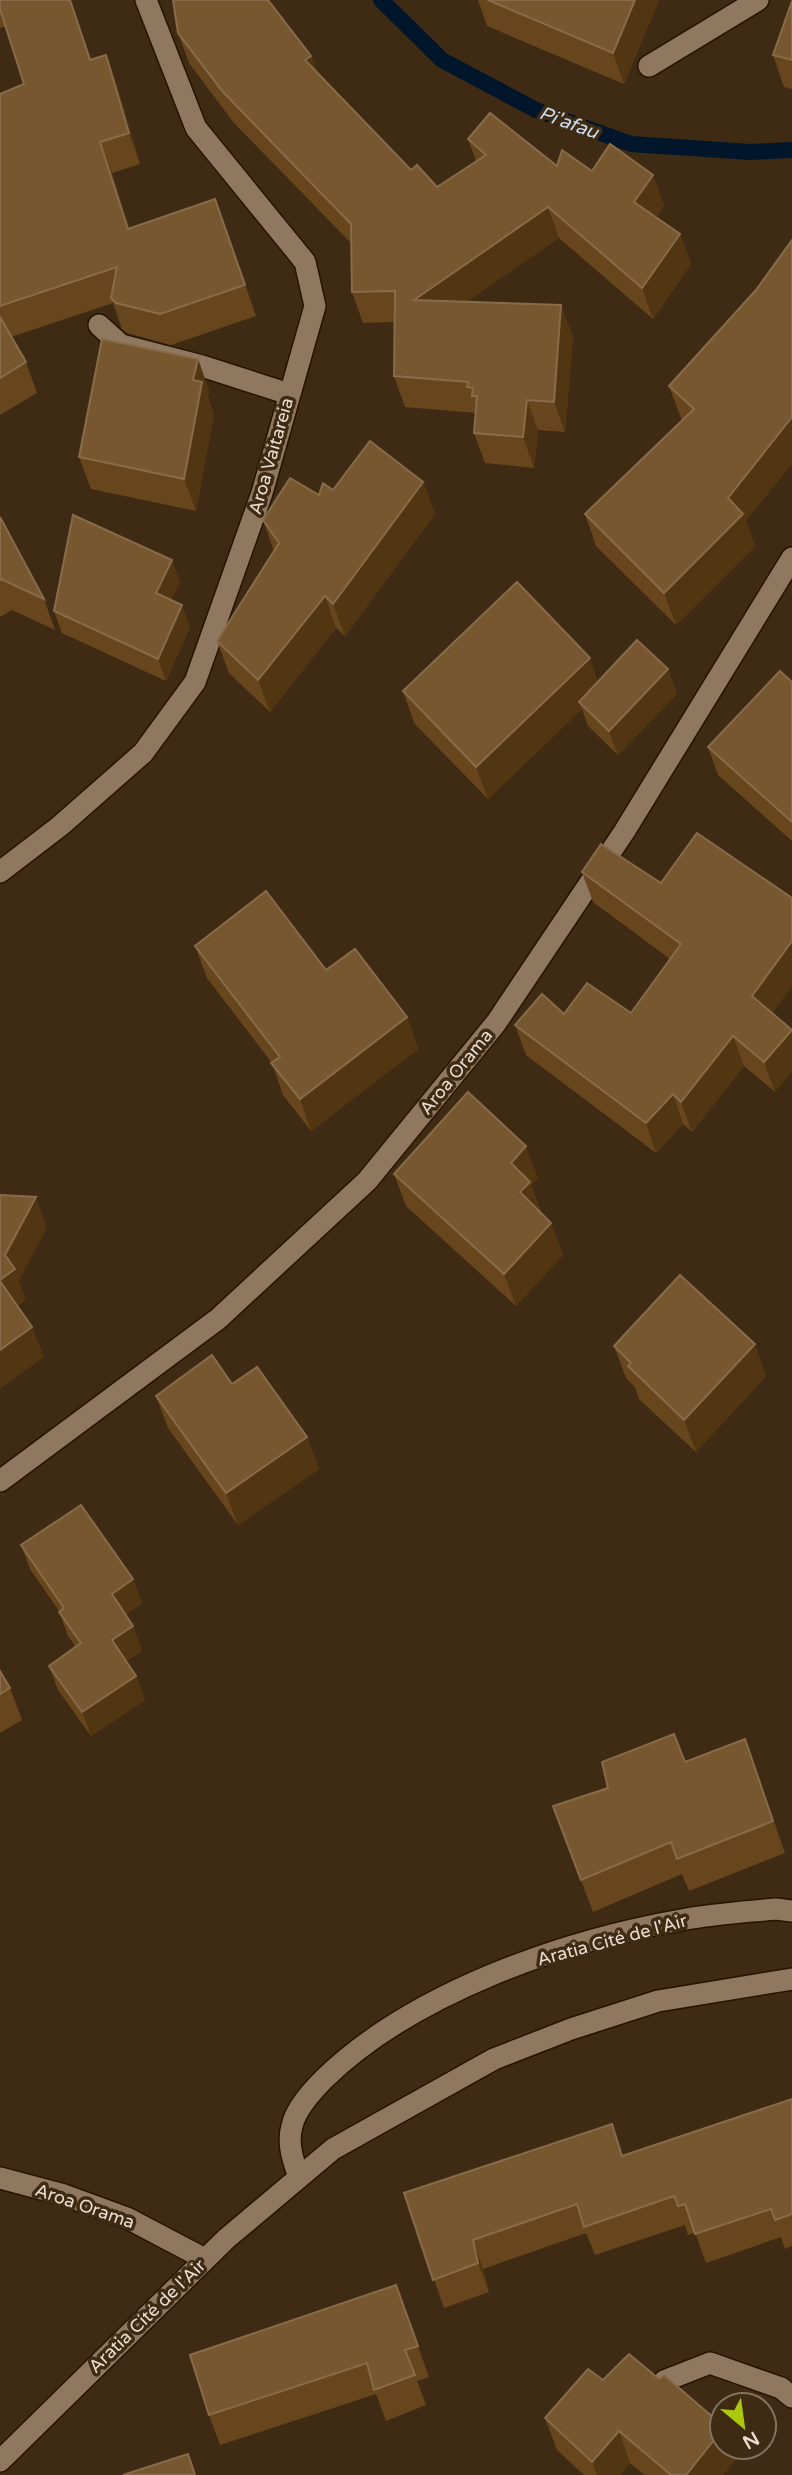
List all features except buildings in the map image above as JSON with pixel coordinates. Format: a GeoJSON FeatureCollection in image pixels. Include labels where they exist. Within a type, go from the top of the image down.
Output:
{"type":"FeatureCollection","features":[{"type":"Feature","properties":{"kind":"street","name":"Aroa Vaitareia"},"geometry":{"type":"LineString","coordinates":[[0,872],[60,826],[143,753],[195,682],[262,493],[315,306],[305,262],[196,128],[146,0]]}},
{"type":"Feature","properties":{"kind":"street"},"geometry":{"type":"LineString","coordinates":[[649,66],[758,0]]}},
{"type":"Feature","properties":{"kind":"street"},"geometry":{"type":"LineString","coordinates":[[99,325],[121,345],[202,366],[289,394]]}},
{"type":"Feature","properties":{"kind":"street","name":"Aroa Orama"},"geometry":{"type":"LineString","coordinates":[[0,1481],[218,1319],[367,1181],[496,1023],[624,832],[792,558]]}},
{"type":"Feature","properties":{"kind":"street","name":"Aratia Cité de l'Air"},"geometry":{"type":"LineString","coordinates":[[299,2177],[289,2143],[292,2123],[309,2094],[346,2059],[407,2018],[487,1977],[571,1947],[681,1920],[776,1909],[792,1911]]}},
{"type":"Feature","properties":{"kind":"street","name":"Aratia Cité de l'Air"},"geometry":{"type":"LineString","coordinates":[[0,2461],[205,2259],[333,2149],[494,2059],[658,2001],[792,1979]]}},
{"type":"Feature","properties":{"kind":"street","name":"Aroa Orama"},"geometry":{"type":"LineString","coordinates":[[0,2178],[64,2195],[127,2218],[205,2259]]}},
{"type":"Feature","properties":{"kind":"street"},"geometry":{"type":"LineString","coordinates":[[664,2381],[710,2363],[781,2388],[792,2397]]}},
{"type":"Feature","properties":{"kind":"waterway","name":"Pi'afau"},"geometry":{"type":"LineString","coordinates":[[381,0],[442,60],[536,110],[631,144],[750,152],[792,150]]}}]}
